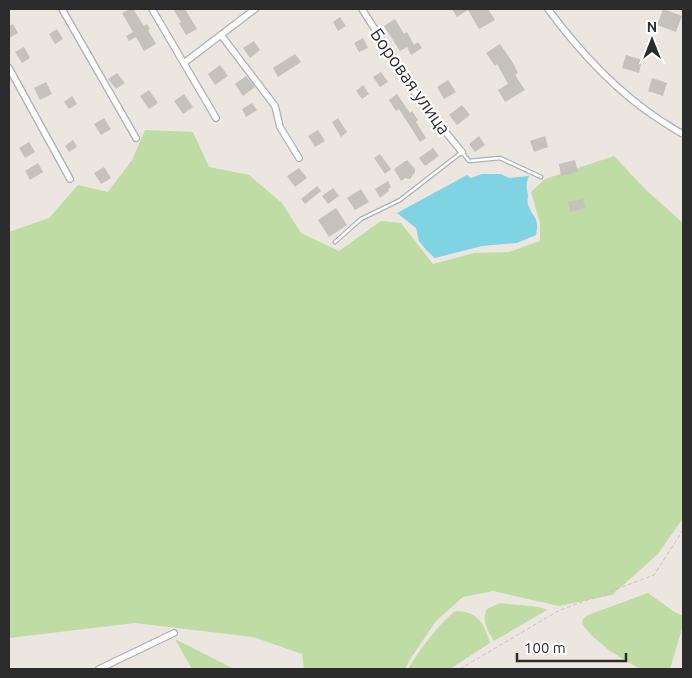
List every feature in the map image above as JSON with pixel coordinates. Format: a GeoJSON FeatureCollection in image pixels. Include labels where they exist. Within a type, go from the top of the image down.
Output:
{"type":"FeatureCollection","features":[{"type":"Feature","properties":{"kind":"street"},"geometry":{"type":"LineString","coordinates":[[62,9],[136,138]]}},
{"type":"Feature","properties":{"kind":"street"},"geometry":{"type":"LineString","coordinates":[[152,9],[216,118]]}},
{"type":"Feature","properties":{"kind":"street"},"geometry":{"type":"LineString","coordinates":[[184,63],[255,9]]}},
{"type":"Feature","properties":{"kind":"street","name":"Боровая улица"},"geometry":{"type":"LineString","coordinates":[[362,9],[421,102],[462,152]]}},
{"type":"Feature","properties":{"kind":"street"},"geometry":{"type":"LineString","coordinates":[[548,9],[566,33],[640,107],[683,134]]}},
{"type":"Feature","properties":{"kind":"street"},"geometry":{"type":"LineString","coordinates":[[221,35],[275,106],[280,127],[298,158]]}},
{"type":"Feature","properties":{"kind":"street"},"geometry":{"type":"LineString","coordinates":[[9,68],[70,179]]}},
{"type":"Feature","properties":{"kind":"street"},"geometry":{"type":"LineString","coordinates":[[99,669],[174,633]]}},
{"type":"Feature","properties":{"kind":"lane"},"geometry":{"type":"LineString","coordinates":[[334,242],[361,219],[400,200],[462,152],[470,161],[500,158],[541,177]]}},
{"type":"Feature","properties":{"kind":"path"},"geometry":{"type":"LineString","coordinates":[[460,669],[558,612],[654,576],[683,530]]}},
{"type":"Feature","properties":{"kind":"green space"},"geometry":{"type":"Polygon","coordinates":[[[145,130],[193,132],[209,167],[249,175],[282,203],[301,233],[339,251],[381,221],[401,223],[433,264],[474,253],[509,252],[540,241],[540,223],[531,192],[545,179],[614,156],[646,190],[683,223],[683,518],[658,554],[612,595],[559,606],[493,591],[463,597],[436,621],[405,669],[304,669],[302,654],[253,637],[135,623],[9,638],[9,232],[49,218],[78,185],[108,192],[132,160],[145,130]]]}},
{"type":"Feature","properties":{"kind":"green space"},"geometry":{"type":"Polygon","coordinates":[[[648,593],[683,616],[683,625],[670,669],[640,669],[610,651],[592,636],[582,624],[583,619],[588,615],[648,593]]]}},
{"type":"Feature","properties":{"kind":"green space"},"geometry":{"type":"Polygon","coordinates":[[[500,603],[532,606],[547,610],[494,641],[486,625],[485,613],[487,609],[500,603]]]}},
{"type":"Feature","properties":{"kind":"green space"},"geometry":{"type":"Polygon","coordinates":[[[455,611],[475,616],[485,630],[490,643],[450,669],[408,669],[429,638],[455,611]]]}},
{"type":"Feature","properties":{"kind":"green space"},"geometry":{"type":"Polygon","coordinates":[[[175,639],[234,669],[192,669],[175,639]]]}},
{"type":"Feature","properties":{"kind":"water"},"geometry":{"type":"Polygon","coordinates":[[[482,174],[501,174],[509,178],[529,176],[527,184],[528,202],[537,224],[536,235],[517,243],[482,246],[435,258],[419,241],[416,228],[397,213],[467,175],[471,178],[482,174]]]}},
{"type":"Feature","properties":{"kind":"building"},"geometry":{"type":"Polygon","coordinates":[[[133,9],[144,26],[147,24],[150,29],[148,30],[156,44],[144,51],[136,37],[129,41],[126,36],[133,32],[122,13],[133,9]]]}},
{"type":"Feature","properties":{"kind":"building"},"geometry":{"type":"Polygon","coordinates":[[[173,9],[185,9],[197,29],[186,35],[173,9]]]}},
{"type":"Feature","properties":{"kind":"building"},"geometry":{"type":"Polygon","coordinates":[[[452,9],[488,9],[495,20],[479,29],[468,10],[457,17],[452,9]]]}},
{"type":"Feature","properties":{"kind":"building"},"geometry":{"type":"Polygon","coordinates":[[[663,9],[682,16],[676,32],[657,25],[663,9]]]}},
{"type":"Feature","properties":{"kind":"building"},"geometry":{"type":"Polygon","coordinates":[[[340,17],[346,26],[338,31],[333,22],[340,17]]]}},
{"type":"Feature","properties":{"kind":"building"},"geometry":{"type":"Polygon","coordinates":[[[395,19],[404,34],[407,32],[414,45],[418,42],[422,48],[411,55],[407,47],[400,51],[384,26],[395,19]]]}},
{"type":"Feature","properties":{"kind":"building"},"geometry":{"type":"Polygon","coordinates":[[[13,24],[18,33],[9,38],[9,26],[13,24]]]}},
{"type":"Feature","properties":{"kind":"building"},"geometry":{"type":"Polygon","coordinates":[[[57,29],[63,39],[55,44],[49,34],[57,29]]]}},
{"type":"Feature","properties":{"kind":"building"},"geometry":{"type":"Polygon","coordinates":[[[363,38],[368,48],[359,52],[354,43],[363,38]]]}},
{"type":"Feature","properties":{"kind":"building"},"geometry":{"type":"Polygon","coordinates":[[[254,41],[260,50],[250,58],[243,48],[254,41]]]}},
{"type":"Feature","properties":{"kind":"building"},"geometry":{"type":"Polygon","coordinates":[[[500,44],[513,63],[518,73],[515,75],[525,90],[505,102],[498,90],[508,84],[497,64],[495,66],[486,53],[500,44]]]}},
{"type":"Feature","properties":{"kind":"building"},"geometry":{"type":"Polygon","coordinates":[[[24,47],[30,58],[22,63],[15,52],[24,47]]]}},
{"type":"Feature","properties":{"kind":"building"},"geometry":{"type":"Polygon","coordinates":[[[295,54],[301,62],[278,77],[273,68],[295,54]]]}},
{"type":"Feature","properties":{"kind":"building"},"geometry":{"type":"Polygon","coordinates":[[[626,55],[642,60],[639,73],[622,68],[626,55]]]}},
{"type":"Feature","properties":{"kind":"building"},"geometry":{"type":"Polygon","coordinates":[[[220,65],[228,76],[215,85],[208,74],[220,65]]]}},
{"type":"Feature","properties":{"kind":"building"},"geometry":{"type":"Polygon","coordinates":[[[381,72],[388,82],[380,87],[373,77],[381,72]]]}},
{"type":"Feature","properties":{"kind":"building"},"geometry":{"type":"Polygon","coordinates":[[[117,73],[125,83],[116,89],[108,79],[117,73]]]}},
{"type":"Feature","properties":{"kind":"building"},"geometry":{"type":"Polygon","coordinates":[[[246,76],[255,87],[243,96],[235,84],[246,76]]]}},
{"type":"Feature","properties":{"kind":"building"},"geometry":{"type":"Polygon","coordinates":[[[652,78],[667,83],[663,96],[648,91],[652,78]]]}},
{"type":"Feature","properties":{"kind":"building"},"geometry":{"type":"Polygon","coordinates":[[[448,80],[456,92],[444,99],[437,87],[448,80]]]}},
{"type":"Feature","properties":{"kind":"building"},"geometry":{"type":"Polygon","coordinates":[[[46,82],[52,94],[40,100],[34,88],[46,82]]]}},
{"type":"Feature","properties":{"kind":"building"},"geometry":{"type":"Polygon","coordinates":[[[363,85],[369,94],[362,99],[356,91],[363,85]]]}},
{"type":"Feature","properties":{"kind":"building"},"geometry":{"type":"Polygon","coordinates":[[[149,90],[158,103],[149,109],[140,96],[149,90]]]}},
{"type":"Feature","properties":{"kind":"building"},"geometry":{"type":"Polygon","coordinates":[[[184,94],[193,107],[183,114],[174,101],[184,94]]]}},
{"type":"Feature","properties":{"kind":"building"},"geometry":{"type":"Polygon","coordinates":[[[397,94],[410,113],[412,111],[418,120],[416,122],[426,138],[420,142],[399,109],[396,111],[389,100],[397,94]]]}},
{"type":"Feature","properties":{"kind":"building"},"geometry":{"type":"Polygon","coordinates":[[[72,96],[77,104],[69,109],[64,102],[72,96]]]}},
{"type":"Feature","properties":{"kind":"building"},"geometry":{"type":"Polygon","coordinates":[[[252,103],[257,110],[246,117],[242,109],[252,103]]]}},
{"type":"Feature","properties":{"kind":"building"},"geometry":{"type":"Polygon","coordinates":[[[462,105],[470,115],[457,125],[449,115],[462,105]]]}},
{"type":"Feature","properties":{"kind":"building"},"geometry":{"type":"Polygon","coordinates":[[[104,118],[111,129],[101,135],[94,124],[104,118]]]}},
{"type":"Feature","properties":{"kind":"building"},"geometry":{"type":"Polygon","coordinates":[[[338,118],[347,132],[341,137],[332,122],[338,118]]]}},
{"type":"Feature","properties":{"kind":"building"},"geometry":{"type":"Polygon","coordinates":[[[318,130],[325,141],[315,147],[308,136],[318,130]]]}},
{"type":"Feature","properties":{"kind":"building"},"geometry":{"type":"Polygon","coordinates":[[[479,136],[485,145],[475,152],[469,144],[479,136]]]}},
{"type":"Feature","properties":{"kind":"building"},"geometry":{"type":"Polygon","coordinates":[[[545,136],[548,147],[534,152],[530,141],[545,136]]]}},
{"type":"Feature","properties":{"kind":"building"},"geometry":{"type":"Polygon","coordinates":[[[73,140],[77,147],[69,152],[65,146],[73,140]]]}},
{"type":"Feature","properties":{"kind":"building"},"geometry":{"type":"Polygon","coordinates":[[[29,142],[35,152],[25,158],[19,148],[29,142]]]}},
{"type":"Feature","properties":{"kind":"building"},"geometry":{"type":"Polygon","coordinates":[[[433,148],[439,156],[425,166],[419,158],[433,148]]]}},
{"type":"Feature","properties":{"kind":"building"},"geometry":{"type":"Polygon","coordinates":[[[380,154],[391,169],[385,174],[374,158],[380,154]]]}},
{"type":"Feature","properties":{"kind":"building"},"geometry":{"type":"Polygon","coordinates":[[[407,160],[415,169],[415,172],[410,179],[405,178],[401,181],[394,169],[407,160]]]}},
{"type":"Feature","properties":{"kind":"building"},"geometry":{"type":"Polygon","coordinates":[[[575,160],[578,172],[561,176],[559,164],[575,160]]]}},
{"type":"Feature","properties":{"kind":"building"},"geometry":{"type":"Polygon","coordinates":[[[38,163],[43,172],[30,180],[25,171],[38,163]]]}},
{"type":"Feature","properties":{"kind":"building"},"geometry":{"type":"Polygon","coordinates":[[[104,167],[111,178],[101,184],[94,173],[104,167]]]}},
{"type":"Feature","properties":{"kind":"building"},"geometry":{"type":"Polygon","coordinates":[[[299,168],[307,178],[295,187],[287,176],[299,168]]]}},
{"type":"Feature","properties":{"kind":"building"},"geometry":{"type":"Polygon","coordinates":[[[388,181],[391,187],[380,198],[375,189],[388,181]]]}},
{"type":"Feature","properties":{"kind":"building"},"geometry":{"type":"Polygon","coordinates":[[[317,186],[321,191],[305,204],[301,199],[317,186]]]}},
{"type":"Feature","properties":{"kind":"building"},"geometry":{"type":"Polygon","coordinates":[[[333,188],[339,196],[328,204],[322,196],[333,188]]]}},
{"type":"Feature","properties":{"kind":"building"},"geometry":{"type":"Polygon","coordinates":[[[361,189],[369,202],[355,210],[347,198],[361,189]]]}},
{"type":"Feature","properties":{"kind":"building"},"geometry":{"type":"Polygon","coordinates":[[[583,199],[585,208],[570,212],[568,202],[583,199]]]}},
{"type":"Feature","properties":{"kind":"building"},"geometry":{"type":"Polygon","coordinates":[[[336,208],[347,225],[329,237],[318,220],[336,208]]]}}]}
